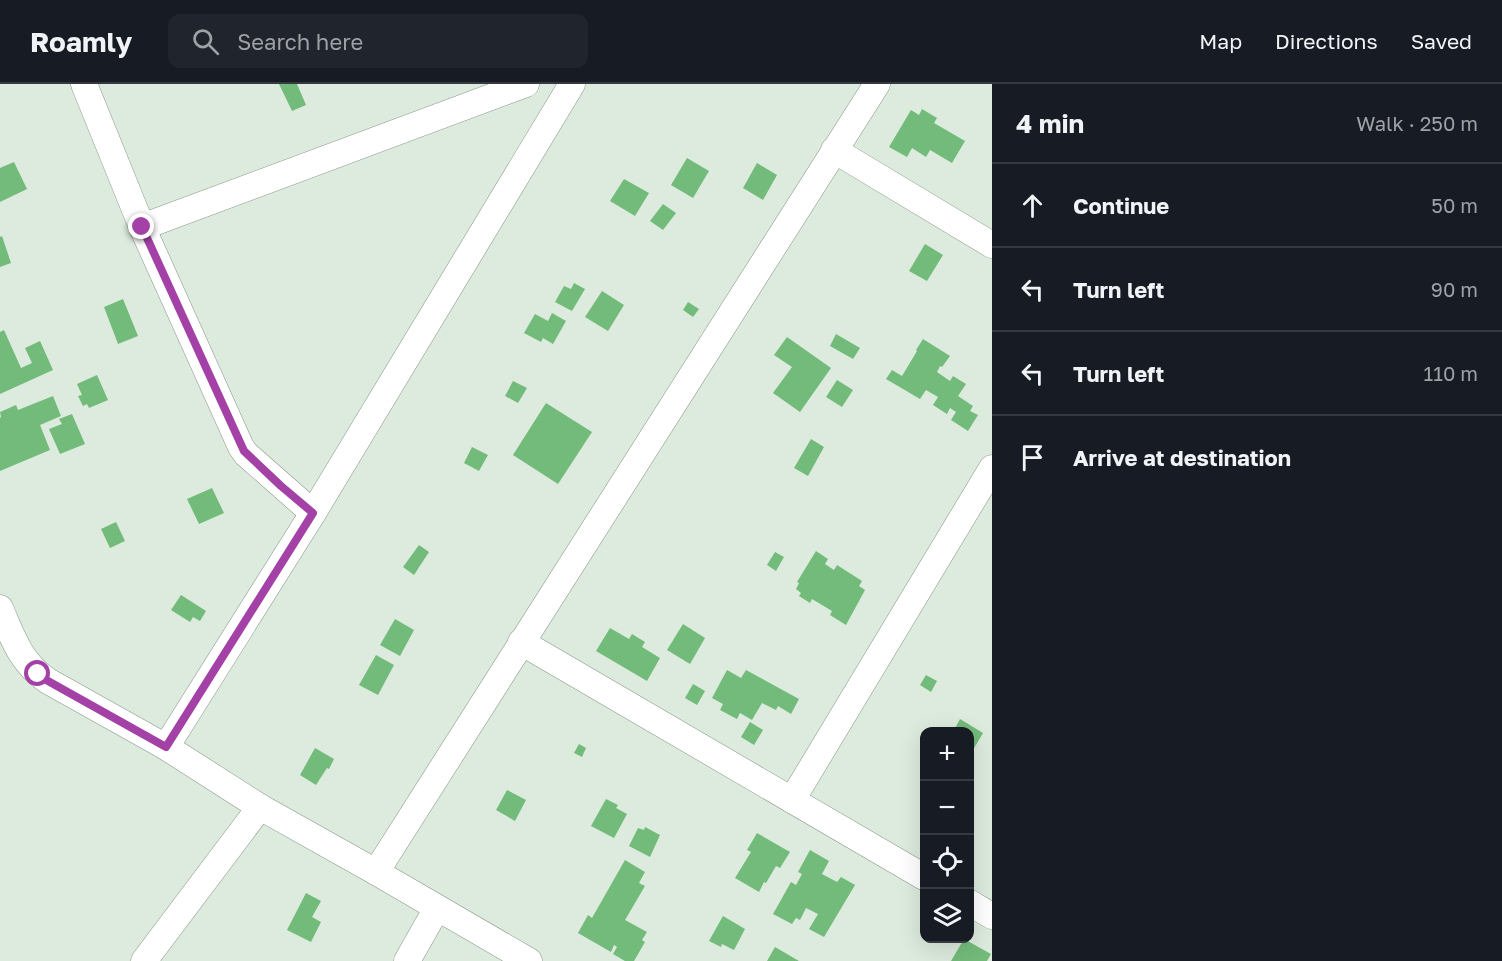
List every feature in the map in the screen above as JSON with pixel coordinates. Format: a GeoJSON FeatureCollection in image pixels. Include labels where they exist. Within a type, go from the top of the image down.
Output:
{"type":"FeatureCollection","features":[{"type":"Feature","properties":{"kind":"street"},"geometry":{"type":"LineString","coordinates":[[84,84],[142,227],[244,451],[313,513]]}},
{"type":"Feature","properties":{"kind":"street"},"geometry":{"type":"LineString","coordinates":[[142,227],[526,84]]}},
{"type":"Feature","properties":{"kind":"street"},"geometry":{"type":"LineString","coordinates":[[166,747],[313,513],[572,84]]}},
{"type":"Feature","properties":{"kind":"street"},"geometry":{"type":"LineString","coordinates":[[376,872],[877,84]]}},
{"type":"Feature","properties":{"kind":"street"},"geometry":{"type":"LineString","coordinates":[[834,150],[992,245]]}},
{"type":"Feature","properties":{"kind":"street"},"geometry":{"type":"LineString","coordinates":[[792,800],[992,468]]}},
{"type":"Feature","properties":{"kind":"street"},"geometry":{"type":"LineString","coordinates":[[0,608],[23,658],[30,667],[48,681],[166,747],[260,807],[529,961]]}},
{"type":"Feature","properties":{"kind":"street"},"geometry":{"type":"LineString","coordinates":[[521,642],[920,875]]}},
{"type":"Feature","properties":{"kind":"street"},"geometry":{"type":"LineString","coordinates":[[144,961],[260,807]]}},
{"type":"Feature","properties":{"kind":"street"},"geometry":{"type":"LineString","coordinates":[[974,906],[992,916]]}},
{"type":"Feature","properties":{"kind":"street"},"geometry":{"type":"LineString","coordinates":[[407,961],[437,908]]}},
{"type":"Feature","properties":{"kind":"building"},"geometry":{"type":"Polygon","coordinates":[[[279,84],[297,84],[306,105],[292,111],[279,84]]]}},
{"type":"Feature","properties":{"kind":"building"},"geometry":{"type":"Polygon","coordinates":[[[922,109],[937,118],[934,123],[965,141],[952,163],[930,150],[926,157],[912,148],[907,157],[889,147],[911,110],[919,115],[922,109]]]}},
{"type":"Feature","properties":{"kind":"building"},"geometry":{"type":"Polygon","coordinates":[[[687,158],[709,171],[693,198],[671,185],[687,158]]]}},
{"type":"Feature","properties":{"kind":"building"},"geometry":{"type":"Polygon","coordinates":[[[14,162],[27,189],[0,202],[0,168],[14,162]]]}},
{"type":"Feature","properties":{"kind":"building"},"geometry":{"type":"Polygon","coordinates":[[[757,163],[777,175],[763,200],[743,188],[757,163]]]}},
{"type":"Feature","properties":{"kind":"building"},"geometry":{"type":"Polygon","coordinates":[[[624,179],[649,193],[635,216],[610,201],[624,179]]]}},
{"type":"Feature","properties":{"kind":"building"},"geometry":{"type":"Polygon","coordinates":[[[663,204],[676,213],[663,230],[650,221],[663,204]]]}},
{"type":"Feature","properties":{"kind":"building"},"geometry":{"type":"Polygon","coordinates":[[[2,236],[11,263],[0,267],[0,237],[2,236]]]}},
{"type":"Feature","properties":{"kind":"building"},"geometry":{"type":"Polygon","coordinates":[[[925,244],[943,255],[927,281],[909,271],[925,244]]]}},
{"type":"Feature","properties":{"kind":"building"},"geometry":{"type":"Polygon","coordinates":[[[574,283],[585,289],[572,311],[555,302],[564,286],[571,289],[574,283]]]}},
{"type":"Feature","properties":{"kind":"building"},"geometry":{"type":"Polygon","coordinates":[[[602,291],[624,305],[608,331],[585,317],[602,291]]]}},
{"type":"Feature","properties":{"kind":"building"},"geometry":{"type":"Polygon","coordinates":[[[123,299],[138,336],[118,344],[104,307],[123,299]]]}},
{"type":"Feature","properties":{"kind":"building"},"geometry":{"type":"Polygon","coordinates":[[[688,302],[699,309],[693,317],[683,310],[688,302]]]}},
{"type":"Feature","properties":{"kind":"building"},"geometry":{"type":"Polygon","coordinates":[[[552,313],[566,321],[553,344],[543,338],[541,342],[524,333],[535,314],[548,321],[552,313]]]}},
{"type":"Feature","properties":{"kind":"building"},"geometry":{"type":"Polygon","coordinates":[[[4,330],[21,368],[32,363],[25,348],[40,341],[53,370],[0,394],[0,332],[4,330]]]}},
{"type":"Feature","properties":{"kind":"building"},"geometry":{"type":"Polygon","coordinates":[[[836,334],[860,348],[853,359],[830,346],[836,334]]]}},
{"type":"Feature","properties":{"kind":"building"},"geometry":{"type":"Polygon","coordinates":[[[787,337],[831,368],[800,412],[773,393],[792,367],[774,355],[787,337]]]}},
{"type":"Feature","properties":{"kind":"building"},"geometry":{"type":"Polygon","coordinates":[[[923,339],[950,356],[937,372],[950,381],[953,376],[966,384],[958,396],[973,406],[970,411],[978,415],[968,431],[951,420],[956,412],[950,408],[947,414],[933,405],[938,397],[926,390],[920,399],[886,379],[892,370],[902,376],[923,339]]]}},
{"type":"Feature","properties":{"kind":"building"},"geometry":{"type":"Polygon","coordinates":[[[97,375],[108,400],[89,408],[87,404],[83,406],[78,396],[82,395],[77,384],[97,375]]]}},
{"type":"Feature","properties":{"kind":"building"},"geometry":{"type":"Polygon","coordinates":[[[837,380],[853,390],[842,407],[826,397],[837,380]]]}},
{"type":"Feature","properties":{"kind":"building"},"geometry":{"type":"Polygon","coordinates":[[[513,381],[527,388],[518,403],[505,396],[513,381]]]}},
{"type":"Feature","properties":{"kind":"building"},"geometry":{"type":"Polygon","coordinates":[[[53,396],[61,416],[40,425],[50,450],[0,471],[0,412],[16,405],[18,410],[53,396]]]}},
{"type":"Feature","properties":{"kind":"building"},"geometry":{"type":"Polygon","coordinates":[[[546,403],[592,432],[558,484],[513,455],[546,403]]]}},
{"type":"Feature","properties":{"kind":"building"},"geometry":{"type":"Polygon","coordinates":[[[72,414],[85,444],[60,454],[49,429],[62,424],[59,419],[72,414]]]}},
{"type":"Feature","properties":{"kind":"building"},"geometry":{"type":"Polygon","coordinates":[[[811,439],[824,447],[808,476],[794,468],[811,439]]]}},
{"type":"Feature","properties":{"kind":"building"},"geometry":{"type":"Polygon","coordinates":[[[472,447],[488,455],[479,471],[464,463],[472,447]]]}},
{"type":"Feature","properties":{"kind":"building"},"geometry":{"type":"Polygon","coordinates":[[[212,488],[224,513],[199,524],[187,499],[212,488]]]}},
{"type":"Feature","properties":{"kind":"building"},"geometry":{"type":"Polygon","coordinates":[[[116,522],[125,541],[110,548],[101,529],[116,522]]]}},
{"type":"Feature","properties":{"kind":"building"},"geometry":{"type":"Polygon","coordinates":[[[419,545],[429,552],[414,575],[403,567],[419,545]]]}},
{"type":"Feature","properties":{"kind":"building"},"geometry":{"type":"Polygon","coordinates":[[[816,551],[828,559],[825,564],[834,570],[837,565],[862,581],[859,586],[865,590],[846,625],[830,615],[832,611],[812,599],[810,603],[799,596],[801,593],[796,589],[799,583],[797,582],[816,551]]]}},
{"type":"Feature","properties":{"kind":"building"},"geometry":{"type":"Polygon","coordinates":[[[775,552],[784,557],[776,571],[767,565],[775,552]]]}},
{"type":"Feature","properties":{"kind":"building"},"geometry":{"type":"Polygon","coordinates":[[[181,595],[206,611],[200,621],[193,617],[190,622],[171,610],[181,595]]]}},
{"type":"Feature","properties":{"kind":"building"},"geometry":{"type":"Polygon","coordinates":[[[395,619],[414,630],[400,656],[380,645],[395,619]]]}},
{"type":"Feature","properties":{"kind":"building"},"geometry":{"type":"Polygon","coordinates":[[[683,624],[705,638],[690,664],[667,650],[683,624]]]}},
{"type":"Feature","properties":{"kind":"building"},"geometry":{"type":"Polygon","coordinates":[[[610,628],[629,639],[632,634],[645,642],[642,647],[660,658],[647,681],[596,651],[610,628]]]}},
{"type":"Feature","properties":{"kind":"building"},"geometry":{"type":"Polygon","coordinates":[[[376,655],[394,665],[378,695],[359,685],[376,655]]]}},
{"type":"Feature","properties":{"kind":"building"},"geometry":{"type":"Polygon","coordinates":[[[727,670],[741,678],[746,670],[799,699],[791,714],[778,706],[776,710],[762,703],[752,720],[740,713],[737,719],[720,710],[723,704],[712,698],[727,670]]]}},
{"type":"Feature","properties":{"kind":"building"},"geometry":{"type":"Polygon","coordinates":[[[926,675],[937,681],[931,692],[920,685],[926,675]]]}},
{"type":"Feature","properties":{"kind":"building"},"geometry":{"type":"Polygon","coordinates":[[[693,684],[705,691],[697,705],[685,698],[693,684]]]}},
{"type":"Feature","properties":{"kind":"building"},"geometry":{"type":"Polygon","coordinates":[[[960,719],[973,727],[956,727],[960,719]]]}},
{"type":"Feature","properties":{"kind":"building"},"geometry":{"type":"Polygon","coordinates":[[[750,722],[763,730],[754,745],[741,737],[750,722]]]}},
{"type":"Feature","properties":{"kind":"building"},"geometry":{"type":"Polygon","coordinates":[[[974,728],[983,733],[974,748],[974,728]]]}},
{"type":"Feature","properties":{"kind":"building"},"geometry":{"type":"Polygon","coordinates":[[[579,744],[586,748],[582,757],[574,753],[579,744]]]}},
{"type":"Feature","properties":{"kind":"building"},"geometry":{"type":"Polygon","coordinates":[[[315,748],[334,759],[316,785],[300,775],[315,748]]]}},
{"type":"Feature","properties":{"kind":"building"},"geometry":{"type":"Polygon","coordinates":[[[507,790],[526,800],[515,821],[496,810],[507,790]]]}},
{"type":"Feature","properties":{"kind":"building"},"geometry":{"type":"Polygon","coordinates":[[[606,799],[618,805],[616,808],[627,814],[614,838],[591,826],[606,799]]]}},
{"type":"Feature","properties":{"kind":"building"},"geometry":{"type":"Polygon","coordinates":[[[645,827],[660,835],[650,857],[629,846],[638,828],[644,830],[645,827]]]}},
{"type":"Feature","properties":{"kind":"building"},"geometry":{"type":"Polygon","coordinates":[[[757,833],[790,852],[780,868],[776,866],[759,892],[735,878],[751,852],[747,850],[757,833]]]}},
{"type":"Feature","properties":{"kind":"building"},"geometry":{"type":"Polygon","coordinates":[[[810,850],[829,861],[822,874],[837,882],[841,877],[855,885],[824,937],[809,929],[818,914],[806,908],[800,920],[796,918],[792,924],[773,914],[791,882],[796,885],[802,874],[798,872],[810,850]]]}},
{"type":"Feature","properties":{"kind":"building"},"geometry":{"type":"Polygon","coordinates":[[[625,860],[645,872],[639,883],[645,886],[625,920],[647,932],[642,940],[645,942],[634,961],[625,961],[613,954],[617,947],[614,945],[611,952],[578,933],[588,915],[592,918],[625,860]]]}},
{"type":"Feature","properties":{"kind":"building"},"geometry":{"type":"Polygon","coordinates":[[[306,893],[321,901],[312,917],[321,922],[311,942],[287,930],[306,893]]]}},
{"type":"Feature","properties":{"kind":"building"},"geometry":{"type":"Polygon","coordinates":[[[723,916],[745,929],[734,950],[709,941],[723,916]]]}},
{"type":"Feature","properties":{"kind":"building"},"geometry":{"type":"Polygon","coordinates":[[[962,943],[971,943],[991,954],[987,961],[951,961],[962,943]]]}},
{"type":"Feature","properties":{"kind":"building"},"geometry":{"type":"Polygon","coordinates":[[[775,947],[799,961],[767,961],[775,947]]]}},
{"type":"Feature","properties":{"kind":"route"},"geometry":{"type":"LineString","coordinates":[[38,674],[166,747],[313,513],[241,447],[142,227]]}}]}
